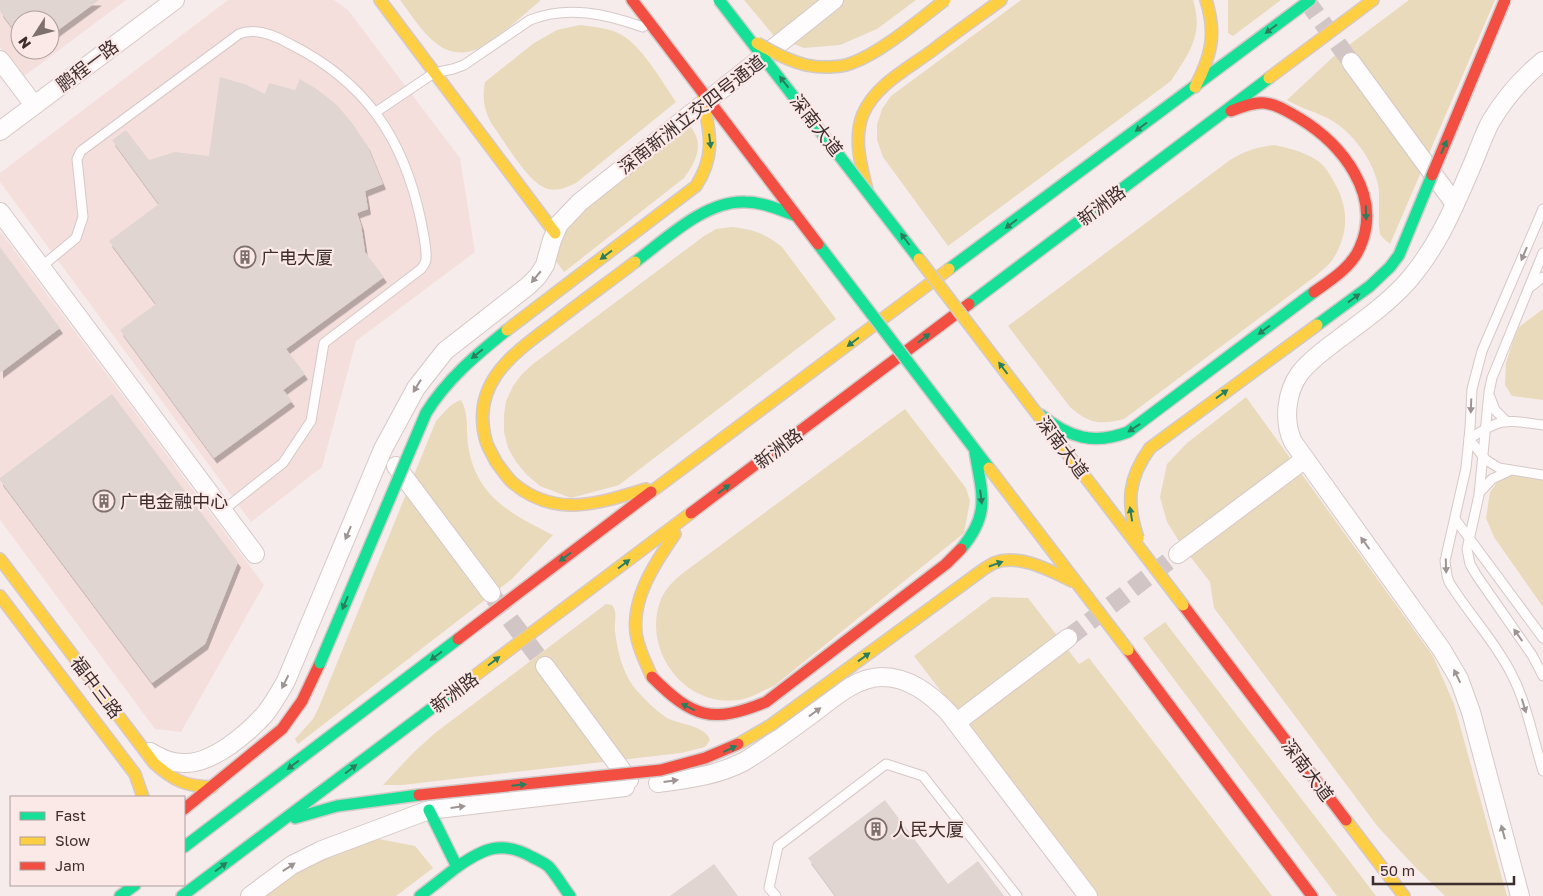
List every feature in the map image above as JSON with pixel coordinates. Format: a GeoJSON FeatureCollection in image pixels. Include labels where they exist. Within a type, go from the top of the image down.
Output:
{"type":"FeatureCollection","features":[{"type":"Feature","properties":{"kind":"main road"},"geometry":{"type":"LineString","coordinates":[[380,0],[555,233]]}},
{"type":"Feature","properties":{"kind":"main road"},"geometry":{"type":"LineString","coordinates":[[632,0],[794,215],[1128,650],[1312,896]]}},
{"type":"Feature","properties":{"kind":"main road","name":"深南大道"},"geometry":{"type":"LineString","coordinates":[[719,0],[752,40],[1033,407],[1403,895]]}},
{"type":"Feature","properties":{"kind":"main road"},"geometry":{"type":"LineString","coordinates":[[752,40],[775,53],[806,65],[821,67],[851,64],[879,49],[945,0]]}},
{"type":"Feature","properties":{"kind":"main road"},"geometry":{"type":"LineString","coordinates":[[867,190],[860,156],[860,128],[863,115],[870,102],[893,80],[1000,0]]}},
{"type":"Feature","properties":{"kind":"main road"},"geometry":{"type":"LineString","coordinates":[[1195,87],[1208,62],[1212,34],[1210,10],[1206,0]]}},
{"type":"Feature","properties":{"kind":"main road"},"geometry":{"type":"LineString","coordinates":[[185,846],[660,485],[1310,0]]}},
{"type":"Feature","properties":{"kind":"main road","name":"新洲路"},"geometry":{"type":"LineString","coordinates":[[182,896],[1374,0]]}},
{"type":"Feature","properties":{"kind":"main road"},"geometry":{"type":"LineString","coordinates":[[1148,560],[1134,527],[1129,500],[1132,479],[1142,457],[1160,440],[1370,286],[1390,267],[1405,242],[1505,0]]}},
{"type":"Feature","properties":{"kind":"main road"},"geometry":{"type":"LineString","coordinates":[[185,808],[282,729],[294,714],[320,663],[426,413],[451,378],[474,356],[696,186],[703,177],[712,153],[702,93]]}},
{"type":"Feature","properties":{"kind":"main road"},"geometry":{"type":"LineString","coordinates":[[1033,407],[1059,429],[1078,437],[1110,439],[1119,436],[1136,427],[1336,276],[1354,257],[1361,246],[1367,216],[1366,203],[1352,167],[1335,144],[1314,127],[1289,112],[1265,103],[1243,106],[1218,116]]}},
{"type":"Feature","properties":{"kind":"main road"},"geometry":{"type":"LineString","coordinates":[[660,485],[579,506],[543,500],[526,492],[513,483],[496,462],[486,442],[483,418],[486,396],[496,373],[515,352],[697,216],[716,205],[737,201],[762,203],[794,215]]}},
{"type":"Feature","properties":{"kind":"main road"},"geometry":{"type":"LineString","coordinates":[[685,518],[654,566],[638,606],[636,633],[642,656],[652,677],[669,695],[686,708],[707,715],[728,716],[745,712],[778,694],[946,564],[971,538],[980,522],[983,509],[974,448]]}},
{"type":"Feature","properties":{"kind":"main road","name":"福中三路"},"geometry":{"type":"LineString","coordinates":[[0,559],[154,763],[170,777],[190,787],[212,787]]}},
{"type":"Feature","properties":{"kind":"main road"},"geometry":{"type":"LineString","coordinates":[[277,824],[308,813],[337,806],[419,795],[661,770],[690,764],[741,744],[771,725],[993,564],[1009,560],[1029,564],[1046,569],[1076,583]]}},
{"type":"Feature","properties":{"kind":"main road","name":"福中三路"},"geometry":{"type":"LineString","coordinates":[[0,596],[135,774],[143,796]]}},
{"type":"Feature","properties":{"kind":"main road"},"geometry":{"type":"LineString","coordinates":[[429,810],[457,868]]}},
{"type":"Feature","properties":{"kind":"main road"},"geometry":{"type":"LineString","coordinates":[[420,896],[479,853],[495,847],[512,847],[541,862],[549,868],[570,896]]}},
{"type":"Feature","properties":{"kind":"main road"},"geometry":{"type":"LineString","coordinates":[[534,859],[550,888]]}},
{"type":"Feature","properties":{"kind":"main road"},"geometry":{"type":"LineString","coordinates":[[120,896],[133,886]]}},
{"type":"Feature","properties":{"kind":"street","name":"鹏程一路"},"geometry":{"type":"LineString","coordinates":[[0,131],[175,0]]}},
{"type":"Feature","properties":{"kind":"street","name":"深南新洲立交四号通道"},"geometry":{"type":"LineString","coordinates":[[555,233],[559,224],[580,202],[834,0]]}},
{"type":"Feature","properties":{"kind":"street"},"geometry":{"type":"LineString","coordinates":[[0,60],[34,105]]}},
{"type":"Feature","properties":{"kind":"street"},"geometry":{"type":"LineString","coordinates":[[1520,896],[1471,712],[1458,679],[1442,650],[1305,460],[1293,442],[1287,426],[1288,405],[1294,384],[1299,375],[1316,357],[1373,314],[1407,282],[1431,251],[1447,224],[1490,123],[1503,102],[1518,84],[1543,61]]}},
{"type":"Feature","properties":{"kind":"street"},"geometry":{"type":"LineString","coordinates":[[1351,62],[1455,204]]}},
{"type":"Feature","properties":{"kind":"street"},"geometry":{"type":"LineString","coordinates":[[0,212],[255,554]]}},
{"type":"Feature","properties":{"kind":"street"},"geometry":{"type":"LineString","coordinates":[[137,740],[149,751],[169,761],[196,762],[224,749],[254,726],[266,713],[286,682],[384,449],[416,388],[445,351],[528,286],[538,276],[546,265],[555,233]]}},
{"type":"Feature","properties":{"kind":"street"},"geometry":{"type":"LineString","coordinates":[[384,449],[491,593]]}},
{"type":"Feature","properties":{"kind":"street"},"geometry":{"type":"LineString","coordinates":[[1178,554],[1305,460]]}},
{"type":"Feature","properties":{"kind":"street"},"geometry":{"type":"LineString","coordinates":[[957,722],[1068,638]]}},
{"type":"Feature","properties":{"kind":"street"},"geometry":{"type":"LineString","coordinates":[[545,666],[633,786]]}},
{"type":"Feature","properties":{"kind":"street"},"geometry":{"type":"LineString","coordinates":[[250,896],[292,865],[322,850],[429,810],[701,777],[729,768],[764,749],[845,690],[875,678],[894,678],[917,687],[938,702],[957,722],[1088,896]]}},
{"type":"Feature","properties":{"kind":"lane"},"geometry":{"type":"LineString","coordinates":[[376,112],[434,73],[464,65],[530,20],[542,15],[583,12],[614,16],[656,31]]}},
{"type":"Feature","properties":{"kind":"lane"},"geometry":{"type":"LineString","coordinates":[[41,267],[76,238],[83,217],[77,159],[81,151],[246,31],[276,36],[316,57],[350,84],[376,112],[396,146],[414,190],[423,231],[426,261],[421,269],[324,343],[311,421],[283,463],[222,511]]}},
{"type":"Feature","properties":{"kind":"lane"},"geometry":{"type":"LineString","coordinates":[[1543,209],[1482,351],[1472,389],[1466,468],[1446,553],[1447,576],[1453,588],[1497,648],[1512,675],[1522,701],[1543,771]]}},
{"type":"Feature","properties":{"kind":"lane"},"geometry":{"type":"LineString","coordinates":[[1543,253],[1496,366],[1489,392],[1479,495],[1467,554],[1473,571],[1532,655],[1543,676]]}},
{"type":"Feature","properties":{"kind":"lane"},"geometry":{"type":"LineString","coordinates":[[1528,288],[1543,278]]}},
{"type":"Feature","properties":{"kind":"lane"},"geometry":{"type":"LineString","coordinates":[[1489,392],[1495,410],[1506,421]]}},
{"type":"Feature","properties":{"kind":"lane"},"geometry":{"type":"LineString","coordinates":[[1469,439],[1495,423],[1506,421],[1543,425]]}},
{"type":"Feature","properties":{"kind":"lane"},"geometry":{"type":"LineString","coordinates":[[1469,439],[1492,465],[1499,468],[1543,475]]}},
{"type":"Feature","properties":{"kind":"lane"},"geometry":{"type":"LineString","coordinates":[[1479,495],[1484,486],[1492,479],[1502,473],[1513,470]]}},
{"type":"Feature","properties":{"kind":"lane"},"geometry":{"type":"LineString","coordinates":[[1455,519],[1543,638]]}},
{"type":"Feature","properties":{"kind":"lane"},"geometry":{"type":"LineString","coordinates":[[776,896],[770,888],[778,846],[886,764],[923,776],[1016,896]]}},
{"type":"Feature","properties":{"kind":"shaded area"},"geometry":{"type":"Polygon","coordinates":[[[0,0],[126,0],[60,49],[60,10],[10,10],[10,60],[46,60],[23,77],[0,47],[0,0]]]}},
{"type":"Feature","properties":{"kind":"shaded area"},"geometry":{"type":"Polygon","coordinates":[[[228,0],[334,0],[348,10],[460,158],[475,252],[356,341],[322,467],[251,522],[0,182],[0,173],[228,0]]]}},
{"type":"Feature","properties":{"kind":"shaded area"},"geometry":{"type":"Polygon","coordinates":[[[400,0],[541,0],[493,40],[472,51],[462,52],[451,51],[441,47],[432,40],[400,0]]]}},
{"type":"Feature","properties":{"kind":"shaded area"},"geometry":{"type":"Polygon","coordinates":[[[744,0],[916,0],[877,29],[840,45],[804,48],[775,37],[744,0]]]}},
{"type":"Feature","properties":{"kind":"shaded area"},"geometry":{"type":"Polygon","coordinates":[[[1021,0],[1193,0],[1197,23],[1196,34],[1189,52],[1171,81],[948,246],[883,157],[877,140],[877,125],[882,109],[891,96],[1021,0]]]}},
{"type":"Feature","properties":{"kind":"shaded area"},"geometry":{"type":"Polygon","coordinates":[[[1228,0],[1281,0],[1233,36],[1228,33],[1228,0]]]}},
{"type":"Feature","properties":{"kind":"shaded area"},"geometry":{"type":"Polygon","coordinates":[[[1409,0],[1495,0],[1390,244],[1380,234],[1379,190],[1375,173],[1358,144],[1342,127],[1333,121],[1287,100],[1333,57],[1409,0]]]}},
{"type":"Feature","properties":{"kind":"shaded area"},"geometry":{"type":"Polygon","coordinates":[[[580,25],[609,30],[625,37],[646,58],[676,102],[576,183],[564,188],[551,190],[536,183],[529,176],[491,123],[484,103],[485,82],[534,43],[557,30],[580,25]]]}},
{"type":"Feature","properties":{"kind":"shaded area"},"geometry":{"type":"Polygon","coordinates":[[[690,126],[695,133],[698,146],[695,159],[684,178],[564,272],[555,260],[556,240],[589,203],[690,126]]]}},
{"type":"Feature","properties":{"kind":"shaded area"},"geometry":{"type":"Polygon","coordinates":[[[1274,145],[1302,153],[1318,161],[1327,170],[1339,191],[1345,220],[1342,240],[1333,259],[1317,275],[1124,419],[1095,422],[1077,413],[1070,407],[1008,326],[1230,160],[1251,150],[1274,145]]]}},
{"type":"Feature","properties":{"kind":"shaded area"},"geometry":{"type":"Polygon","coordinates":[[[732,227],[759,233],[782,247],[836,319],[619,485],[571,498],[540,486],[516,462],[508,448],[504,432],[504,415],[506,401],[513,386],[533,364],[704,236],[716,229],[732,227]]]}},
{"type":"Feature","properties":{"kind":"shaded area"},"geometry":{"type":"Polygon","coordinates":[[[0,231],[264,585],[181,732],[155,729],[0,520],[0,231]]]}},
{"type":"Feature","properties":{"kind":"shaded area"},"geometry":{"type":"Polygon","coordinates":[[[1543,309],[1543,400],[1512,396],[1505,385],[1506,363],[1513,341],[1519,327],[1543,309]]]}},
{"type":"Feature","properties":{"kind":"shaded area"},"geometry":{"type":"Polygon","coordinates":[[[1246,397],[1433,656],[1454,704],[1507,896],[1445,896],[1378,827],[1214,608],[1210,582],[1182,546],[1167,522],[1160,497],[1167,464],[1187,443],[1246,397]]]}},
{"type":"Feature","properties":{"kind":"shaded area"},"geometry":{"type":"Polygon","coordinates":[[[461,400],[466,416],[468,445],[472,463],[487,491],[509,511],[553,535],[512,579],[298,744],[295,739],[313,719],[319,707],[436,421],[450,406],[461,400]]]}},
{"type":"Feature","properties":{"kind":"shaded area"},"geometry":{"type":"Polygon","coordinates":[[[905,409],[966,488],[970,501],[964,533],[774,686],[743,699],[718,700],[700,695],[685,685],[672,671],[662,655],[657,637],[656,618],[661,599],[673,581],[905,409]]]}},
{"type":"Feature","properties":{"kind":"shaded area"},"geometry":{"type":"Polygon","coordinates":[[[1511,475],[1543,479],[1543,607],[1494,537],[1486,518],[1490,492],[1498,481],[1511,475]]]}},
{"type":"Feature","properties":{"kind":"shaded area"},"geometry":{"type":"Polygon","coordinates":[[[992,597],[1028,598],[1079,664],[1089,658],[1272,896],[1093,896],[1092,889],[914,656],[992,597]]]}},
{"type":"Feature","properties":{"kind":"shaded area"},"geometry":{"type":"Polygon","coordinates":[[[606,604],[612,605],[615,611],[615,631],[619,652],[623,667],[633,686],[667,718],[703,731],[710,740],[705,747],[681,753],[402,785],[383,785],[435,733],[606,604]]]}},
{"type":"Feature","properties":{"kind":"shaded area"},"geometry":{"type":"Polygon","coordinates":[[[1165,622],[1376,896],[1337,896],[1143,638],[1165,622]]]}},
{"type":"Feature","properties":{"kind":"shaded area"},"geometry":{"type":"Polygon","coordinates":[[[374,838],[415,846],[433,868],[396,896],[263,896],[297,870],[327,855],[374,838]]]}},
{"type":"Feature","properties":{"kind":"building"},"geometry":{"type":"Polygon","coordinates":[[[0,0],[99,0],[60,29],[60,10],[10,10],[10,24],[0,11],[0,0]]]}},
{"type":"Feature","properties":{"kind":"building","name":"广电大厦"},"geometry":{"type":"Polygon","coordinates":[[[220,77],[247,85],[265,94],[269,83],[295,90],[300,79],[337,105],[352,123],[367,145],[383,184],[365,191],[368,209],[357,213],[361,225],[365,252],[384,277],[286,349],[305,374],[283,390],[292,401],[214,458],[120,330],[156,304],[109,241],[159,204],[112,140],[126,130],[149,160],[175,152],[209,156],[220,77]]]}},
{"type":"Feature","properties":{"kind":"building"},"geometry":{"type":"Polygon","coordinates":[[[0,247],[60,328],[0,373],[0,247]]]}},
{"type":"Feature","properties":{"kind":"building","name":"广电金融中心"},"geometry":{"type":"Polygon","coordinates":[[[112,394],[238,562],[205,644],[152,683],[0,480],[0,478],[112,394]]]}},
{"type":"Feature","properties":{"kind":"building","name":"人民大厦"},"geometry":{"type":"Polygon","coordinates":[[[885,800],[948,884],[978,861],[1004,896],[836,896],[808,858],[885,800]]]}},
{"type":"Feature","properties":{"kind":"building"},"geometry":{"type":"Polygon","coordinates":[[[714,864],[738,896],[670,896],[714,864]]]}},
{"type":"Feature","properties":{"kind":"tunnel"},"geometry":{"type":"LineString","coordinates":[[1306,0],[1351,62]]}},
{"type":"Feature","properties":{"kind":"tunnel"},"geometry":{"type":"LineString","coordinates":[[1068,638],[1178,554]]}},
{"type":"Feature","properties":{"kind":"tunnel"},"geometry":{"type":"LineString","coordinates":[[494,598],[545,666]]}},
{"type":"Feature","properties":{"kind":"traffic: fast"},"geometry":{"type":"LineString","coordinates":[[719,0],[919,259]]}},
{"type":"Feature","properties":{"kind":"traffic: fast"},"geometry":{"type":"LineString","coordinates":[[949,269],[1310,0]]}},
{"type":"Feature","properties":{"kind":"traffic: fast"},"geometry":{"type":"LineString","coordinates":[[969,304],[1269,78]]}},
{"type":"Feature","properties":{"kind":"traffic: fast"},"geometry":{"type":"LineString","coordinates":[[1317,325],[1370,286],[1390,267],[1399,255],[1432,175]]}},
{"type":"Feature","properties":{"kind":"traffic: fast"},"geometry":{"type":"LineString","coordinates":[[635,262],[686,223],[715,207],[730,203],[751,202],[770,206],[794,215]]}},
{"type":"Feature","properties":{"kind":"traffic: fast"},"geometry":{"type":"LineString","coordinates":[[818,244],[989,468]]}},
{"type":"Feature","properties":{"kind":"traffic: fast"},"geometry":{"type":"LineString","coordinates":[[1041,415],[1062,429],[1082,437],[1104,438],[1128,432],[1314,292]]}},
{"type":"Feature","properties":{"kind":"traffic: fast"},"geometry":{"type":"LineString","coordinates":[[320,663],[426,413],[453,378],[473,358],[507,330]]}},
{"type":"Feature","properties":{"kind":"traffic: fast"},"geometry":{"type":"LineString","coordinates":[[961,549],[971,537],[977,525],[982,503],[975,452]]}},
{"type":"Feature","properties":{"kind":"traffic: fast"},"geometry":{"type":"LineString","coordinates":[[185,846],[458,639]]}},
{"type":"Feature","properties":{"kind":"traffic: fast"},"geometry":{"type":"LineString","coordinates":[[182,896],[452,693]]}},
{"type":"Feature","properties":{"kind":"traffic: fast"},"geometry":{"type":"LineString","coordinates":[[295,818],[337,806],[419,795]]}},
{"type":"Feature","properties":{"kind":"traffic: fast"},"geometry":{"type":"LineString","coordinates":[[429,810],[457,867],[476,855],[493,848],[511,849],[521,852],[547,866],[570,896]]}},
{"type":"Feature","properties":{"kind":"traffic: fast"},"geometry":{"type":"LineString","coordinates":[[420,896],[457,867]]}},
{"type":"Feature","properties":{"kind":"traffic: fast"},"geometry":{"type":"LineString","coordinates":[[120,896],[134,886]]}},
{"type":"Feature","properties":{"kind":"traffic: slow"},"geometry":{"type":"LineString","coordinates":[[380,0],[555,233]]}},
{"type":"Feature","properties":{"kind":"traffic: slow"},"geometry":{"type":"LineString","coordinates":[[757,43],[781,56],[806,65],[817,67],[847,65],[888,44],[945,0]]}},
{"type":"Feature","properties":{"kind":"traffic: slow"},"geometry":{"type":"LineString","coordinates":[[867,190],[860,162],[858,142],[860,123],[868,104],[894,78],[1001,0]]}},
{"type":"Feature","properties":{"kind":"traffic: slow"},"geometry":{"type":"LineString","coordinates":[[1195,87],[1205,66],[1211,45],[1211,24],[1206,0]]}},
{"type":"Feature","properties":{"kind":"traffic: slow"},"geometry":{"type":"LineString","coordinates":[[1269,78],[1373,0]]}},
{"type":"Feature","properties":{"kind":"traffic: slow"},"geometry":{"type":"LineString","coordinates":[[507,330],[696,186],[707,164],[710,144],[703,99]]}},
{"type":"Feature","properties":{"kind":"traffic: slow"},"geometry":{"type":"LineString","coordinates":[[919,259],[1183,605]]}},
{"type":"Feature","properties":{"kind":"traffic: slow"},"geometry":{"type":"LineString","coordinates":[[496,462],[486,441],[483,420],[484,401],[490,385],[500,370],[527,344],[635,262]]}},
{"type":"Feature","properties":{"kind":"traffic: slow"},"geometry":{"type":"LineString","coordinates":[[651,492],[949,269]]}},
{"type":"Feature","properties":{"kind":"traffic: slow"},"geometry":{"type":"LineString","coordinates":[[1138,538],[1132,513],[1131,491],[1137,470],[1150,448],[1317,325]]}},
{"type":"Feature","properties":{"kind":"traffic: slow"},"geometry":{"type":"LineString","coordinates":[[496,462],[513,483],[529,494],[545,501],[578,505],[595,503],[646,489]]}},
{"type":"Feature","properties":{"kind":"traffic: slow"},"geometry":{"type":"LineString","coordinates":[[989,468],[1128,650]]}},
{"type":"Feature","properties":{"kind":"traffic: slow"},"geometry":{"type":"LineString","coordinates":[[452,693],[691,513]]}},
{"type":"Feature","properties":{"kind":"traffic: slow"},"geometry":{"type":"LineString","coordinates":[[652,677],[642,656],[637,639],[636,620],[638,606],[646,581],[675,534]]}},
{"type":"Feature","properties":{"kind":"traffic: slow"},"geometry":{"type":"LineString","coordinates":[[0,559],[154,763],[174,778],[187,784],[212,787]]}},
{"type":"Feature","properties":{"kind":"traffic: slow"},"geometry":{"type":"LineString","coordinates":[[738,744],[771,725],[994,563],[1004,560],[1025,562],[1074,582]]}},
{"type":"Feature","properties":{"kind":"traffic: slow"},"geometry":{"type":"LineString","coordinates":[[0,596],[135,774],[143,796]]}},
{"type":"Feature","properties":{"kind":"traffic: slow"},"geometry":{"type":"LineString","coordinates":[[1346,820],[1404,896]]}},
{"type":"Feature","properties":{"kind":"traffic: jam"},"geometry":{"type":"LineString","coordinates":[[632,0],[656,31]]}},
{"type":"Feature","properties":{"kind":"traffic: jam"},"geometry":{"type":"LineString","coordinates":[[1432,175],[1505,0]]}},
{"type":"Feature","properties":{"kind":"traffic: jam"},"geometry":{"type":"LineString","coordinates":[[656,31],[818,244]]}},
{"type":"Feature","properties":{"kind":"traffic: jam"},"geometry":{"type":"LineString","coordinates":[[1231,111],[1247,105],[1260,103],[1273,105],[1299,118],[1330,142],[1354,173],[1362,190],[1366,209],[1366,228],[1360,247],[1346,267],[1314,292]]}},
{"type":"Feature","properties":{"kind":"traffic: jam"},"geometry":{"type":"LineString","coordinates":[[691,513],[969,304]]}},
{"type":"Feature","properties":{"kind":"traffic: jam"},"geometry":{"type":"LineString","coordinates":[[458,639],[651,492]]}},
{"type":"Feature","properties":{"kind":"traffic: jam"},"geometry":{"type":"LineString","coordinates":[[652,677],[666,691],[680,701],[692,709],[704,713],[717,715],[731,713],[766,702],[946,564],[961,549]]}},
{"type":"Feature","properties":{"kind":"traffic: jam"},"geometry":{"type":"LineString","coordinates":[[1183,605],[1346,820]]}},
{"type":"Feature","properties":{"kind":"traffic: jam"},"geometry":{"type":"LineString","coordinates":[[1128,650],[1312,896]]}},
{"type":"Feature","properties":{"kind":"traffic: jam"},"geometry":{"type":"LineString","coordinates":[[185,808],[282,729],[302,701],[320,663]]}},
{"type":"Feature","properties":{"kind":"traffic: jam"},"geometry":{"type":"LineString","coordinates":[[419,795],[661,770],[705,758],[738,744]]}},
{"type":"Feature","properties":{"kind":"place","name":"广电大厦"},"geometry":{"type":"Point","coordinates":[245,257]}},
{"type":"Feature","properties":{"kind":"place","name":"广电金融中心"},"geometry":{"type":"Point","coordinates":[104,501]}},
{"type":"Feature","properties":{"kind":"place","name":"人民大厦"},"geometry":{"type":"Point","coordinates":[876,829]}}]}
